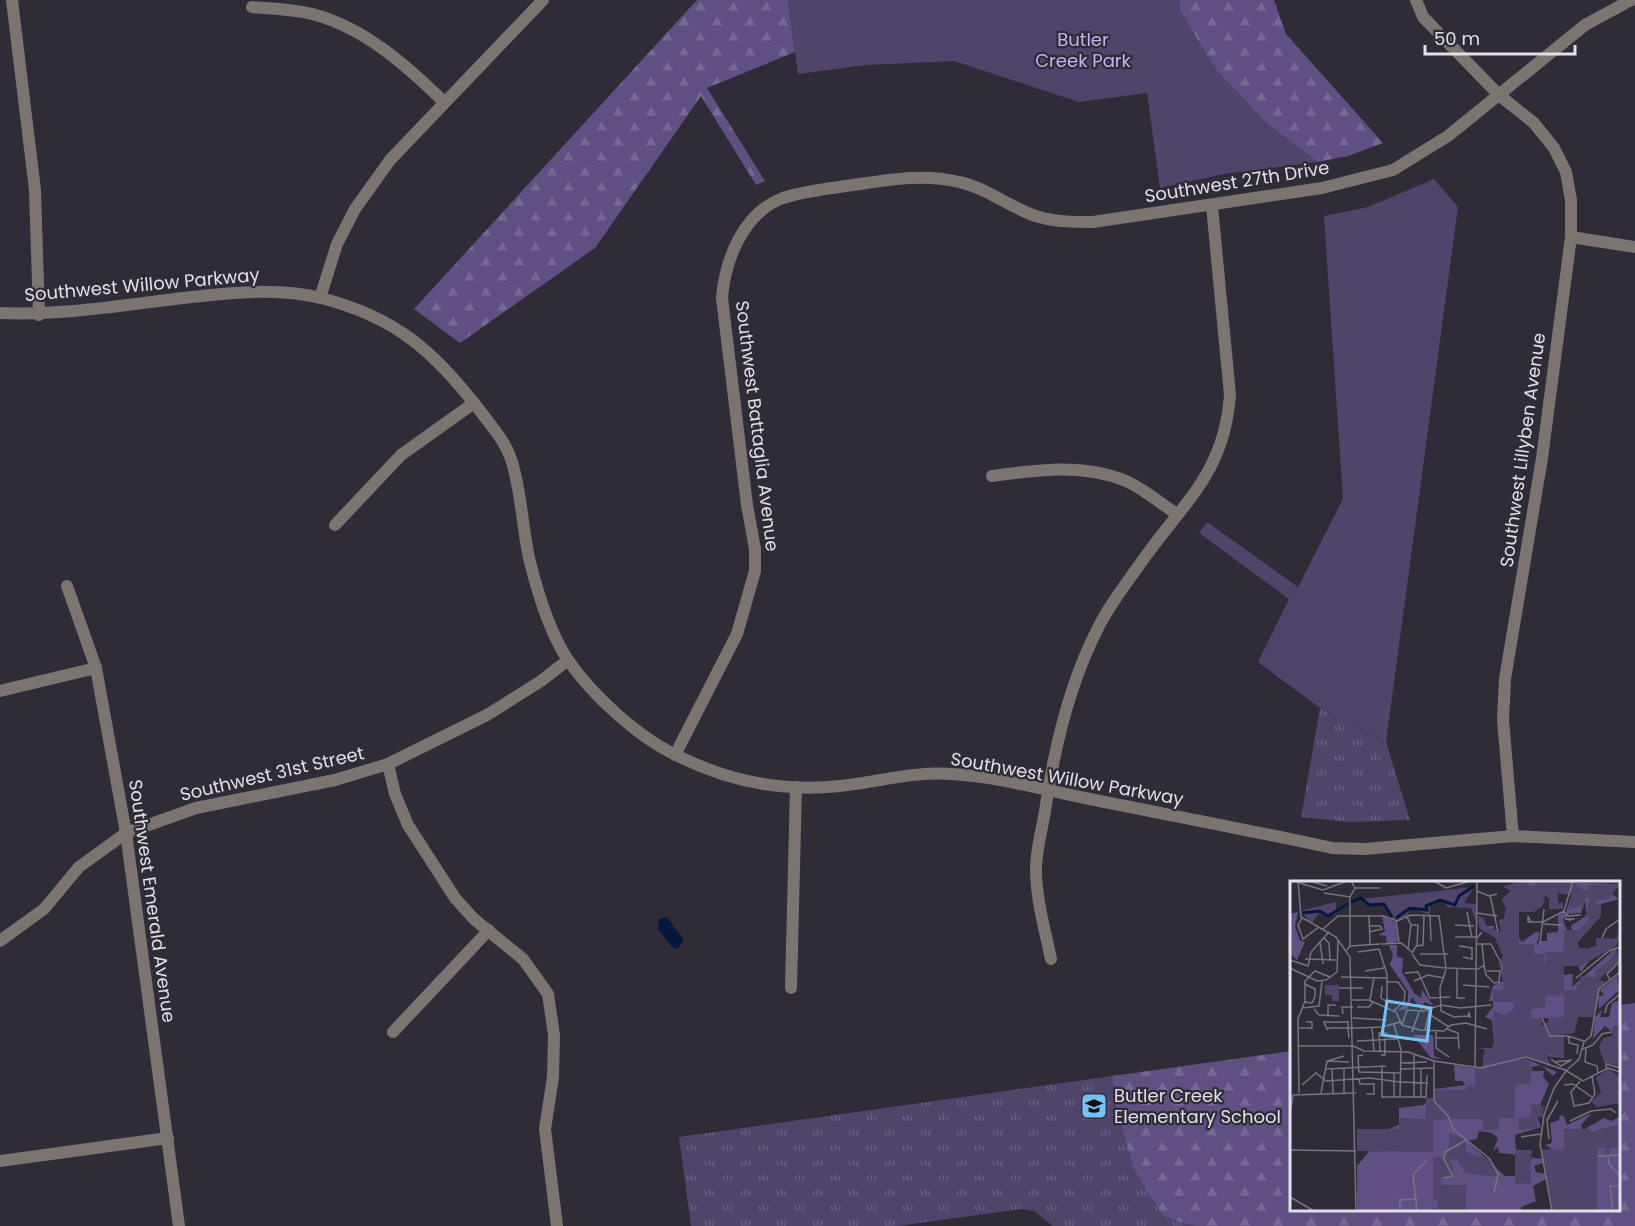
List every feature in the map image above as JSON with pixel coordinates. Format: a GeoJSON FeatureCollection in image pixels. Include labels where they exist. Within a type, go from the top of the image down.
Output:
{"type":"FeatureCollection","features":[{"type":"Feature","properties":{"kind":"street"},"geometry":{"type":"LineString","coordinates":[[320,298],[337,244],[355,208],[390,160],[543,0]]}},
{"type":"Feature","properties":{"kind":"street","name":"Southwest Lillyben Avenue"},"geometry":{"type":"LineString","coordinates":[[1416,0],[1423,17],[1499,95],[1534,123],[1554,148],[1566,172],[1569,191],[1571,237],[1542,458],[1505,679],[1503,720],[1513,836]]}},
{"type":"Feature","properties":{"kind":"street","name":"Southwest 27th Drive"},"geometry":{"type":"LineString","coordinates":[[802,193],[902,178],[929,177],[962,182],[1037,217],[1062,222],[1093,222],[1322,189],[1379,175],[1428,149],[1585,25],[1631,0]]}},
{"type":"Feature","properties":{"kind":"street"},"geometry":{"type":"LineString","coordinates":[[0,10],[13,4],[34,190],[39,315]]}},
{"type":"Feature","properties":{"kind":"street"},"geometry":{"type":"LineString","coordinates":[[252,6],[315,15],[358,32],[415,74],[444,102]]}},
{"type":"Feature","properties":{"kind":"street","name":"Southwest Battaglia Avenue"},"geometry":{"type":"LineString","coordinates":[[675,755],[737,634],[755,571],[755,549],[747,505],[722,298],[724,274],[734,247],[749,225],[774,203],[802,193]]}},
{"type":"Feature","properties":{"kind":"street"},"geometry":{"type":"LineString","coordinates":[[1051,959],[1041,914],[1036,868],[1048,791],[1073,685],[1098,627],[1177,514],[1204,482],[1221,447],[1228,423],[1230,395],[1212,206]]}},
{"type":"Feature","properties":{"kind":"street"},"geometry":{"type":"LineString","coordinates":[[1571,237],[1635,248]]}},
{"type":"Feature","properties":{"kind":"street","name":"Southwest Willow Parkway"},"geometry":{"type":"LineString","coordinates":[[0,313],[39,315],[237,292],[284,292],[320,298],[369,314],[395,327],[453,374],[501,437],[511,458],[530,561],[544,605],[568,660],[624,722],[675,755],[753,783],[796,788],[840,786],[911,775],[952,774],[1332,848],[1365,849],[1513,836],[1635,842]]}},
{"type":"Feature","properties":{"kind":"street"},"geometry":{"type":"LineString","coordinates":[[335,525],[401,455],[474,403]]}},
{"type":"Feature","properties":{"kind":"street"},"geometry":{"type":"LineString","coordinates":[[992,476],[1038,470],[1082,469],[1126,482],[1177,514]]}},
{"type":"Feature","properties":{"kind":"street","name":"Southwest Emerald Avenue"},"geometry":{"type":"LineString","coordinates":[[67,585],[96,668],[126,833],[179,1226]]}},
{"type":"Feature","properties":{"kind":"street","name":"Southwest 31st Street"},"geometry":{"type":"LineString","coordinates":[[0,941],[44,909],[79,867],[126,833],[196,808],[335,780],[388,764],[487,715],[542,681],[568,660]]}},
{"type":"Feature","properties":{"kind":"street"},"geometry":{"type":"LineString","coordinates":[[0,691],[96,668]]}},
{"type":"Feature","properties":{"kind":"street"},"geometry":{"type":"LineString","coordinates":[[388,764],[395,794],[408,825],[455,898],[474,919],[523,958],[548,994],[554,1035],[553,1077],[545,1129],[557,1226]]}},
{"type":"Feature","properties":{"kind":"street"},"geometry":{"type":"LineString","coordinates":[[791,988],[796,788]]}},
{"type":"Feature","properties":{"kind":"street"},"geometry":{"type":"LineString","coordinates":[[393,1032],[489,930]]}},
{"type":"Feature","properties":{"kind":"street"},"geometry":{"type":"LineString","coordinates":[[0,1161],[168,1138]]}},
{"type":"Feature","properties":{"kind":"green space"},"geometry":{"type":"Polygon","coordinates":[[[697,0],[788,0],[795,52],[707,88],[765,181],[756,185],[701,96],[595,248],[460,343],[414,309],[697,0]]]}},
{"type":"Feature","properties":{"kind":"green space","name":"Butler Creek Park"},"geometry":{"type":"Polygon","coordinates":[[[788,0],[1179,0],[1180,11],[1216,70],[1266,123],[1317,162],[1224,174],[1160,188],[1147,93],[1079,102],[954,61],[867,65],[798,74],[788,0]]]}},
{"type":"Feature","properties":{"kind":"green space"},"geometry":{"type":"Polygon","coordinates":[[[1179,0],[1274,0],[1286,34],[1383,143],[1348,156],[1317,162],[1266,123],[1216,70],[1180,11],[1179,0]]]}},
{"type":"Feature","properties":{"kind":"green space"},"geometry":{"type":"Polygon","coordinates":[[[1434,179],[1458,207],[1386,742],[1320,708],[1258,662],[1289,599],[1199,533],[1207,522],[1298,587],[1343,499],[1324,216],[1368,207],[1434,179]]]}},
{"type":"Feature","properties":{"kind":"green space"},"geometry":{"type":"Polygon","coordinates":[[[1320,708],[1386,742],[1410,820],[1349,822],[1301,817],[1320,708]]]}},
{"type":"Feature","properties":{"kind":"green space"},"geometry":{"type":"Polygon","coordinates":[[[1635,1003],[1635,1226],[1195,1226],[1164,1217],[1134,1169],[1117,1110],[1112,1076],[1290,1051],[1290,1211],[1620,1211],[1620,1005],[1635,1003]]]}},
{"type":"Feature","properties":{"kind":"green space"},"geometry":{"type":"Polygon","coordinates":[[[1112,1076],[1117,1110],[1164,1217],[1195,1226],[1053,1226],[1034,1211],[1022,1209],[897,1226],[691,1226],[679,1137],[1112,1076]]]}},
{"type":"Feature","properties":{"kind":"water"},"geometry":{"type":"Polygon","coordinates":[[[667,917],[684,940],[678,949],[672,947],[658,929],[659,919],[667,917]]]}},
{"type":"Feature","properties":{"kind":"place","name":"Butler Creek Elementary School"},"geometry":{"type":"Point","coordinates":[1094,1106]}}]}
